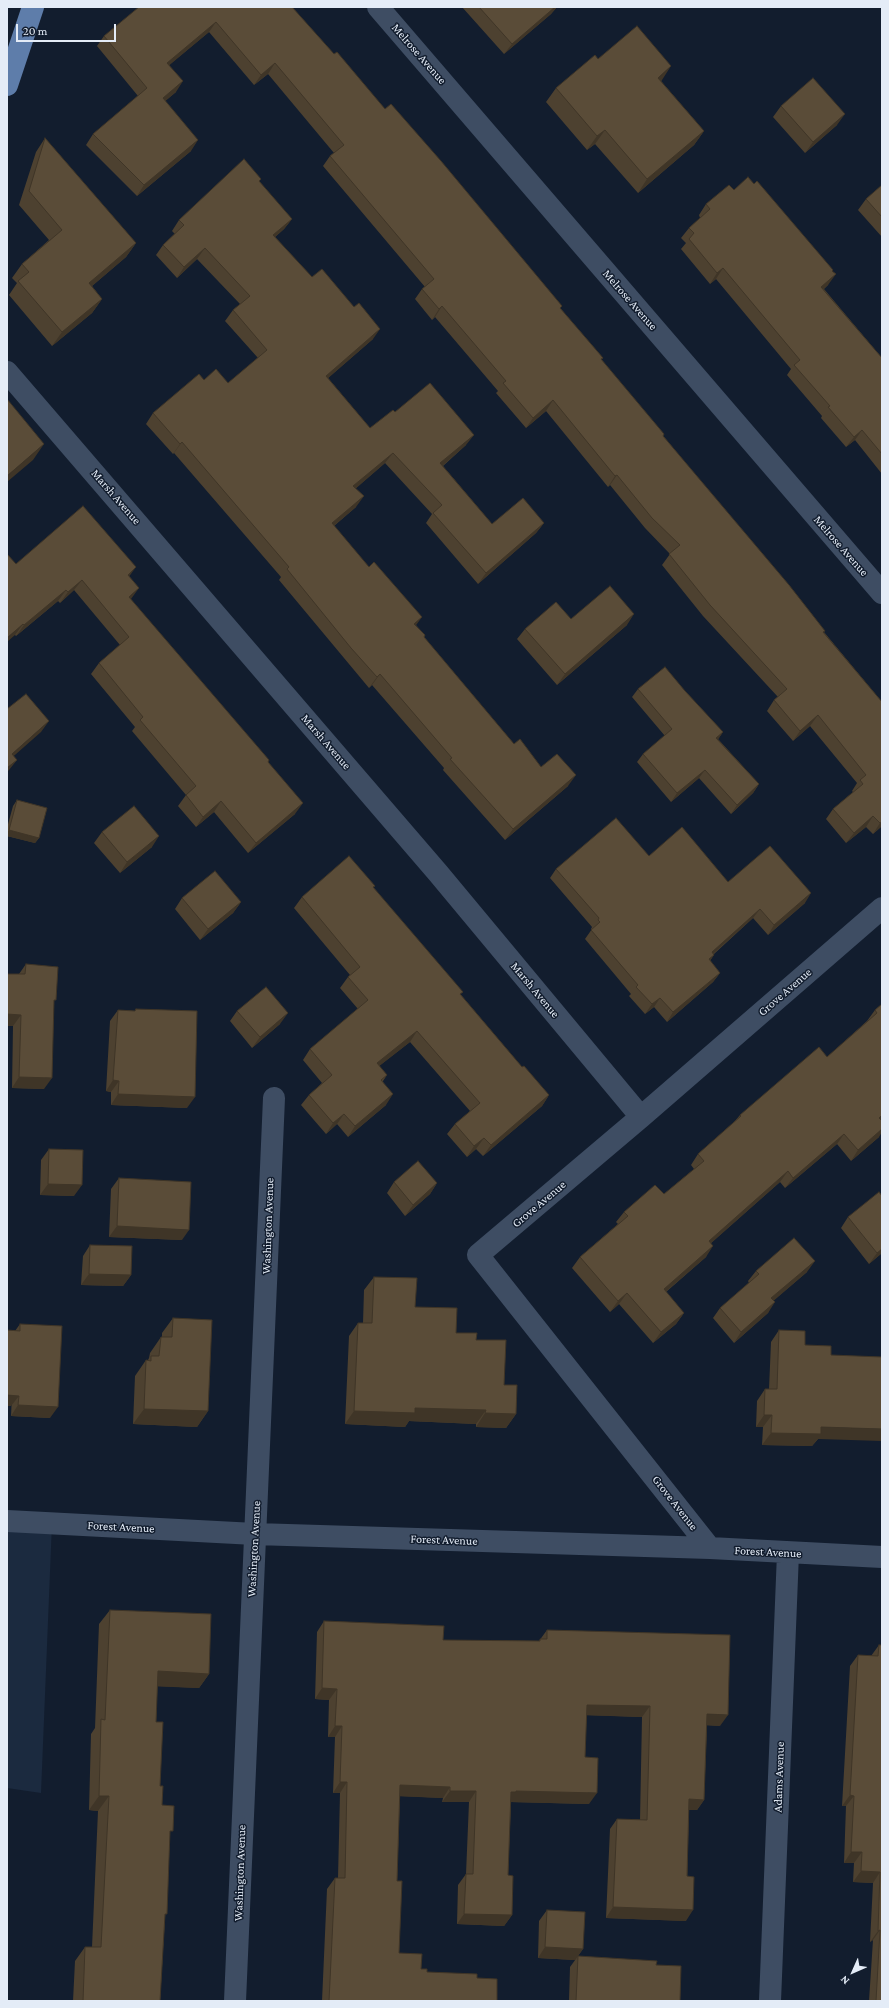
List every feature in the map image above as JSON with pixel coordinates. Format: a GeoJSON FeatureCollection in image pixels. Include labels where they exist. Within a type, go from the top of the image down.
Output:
{"type":"FeatureCollection","features":[{"type":"Feature","properties":{"kind":"main road"},"geometry":{"type":"LineString","coordinates":[[7,85],[33,7]]}},
{"type":"Feature","properties":{"kind":"street","name":"Melrose Avenue"},"geometry":{"type":"LineString","coordinates":[[378,7],[882,593]]}},
{"type":"Feature","properties":{"kind":"street","name":"Marsh Avenue"},"geometry":{"type":"LineString","coordinates":[[7,372],[433,867],[641,1117]]}},
{"type":"Feature","properties":{"kind":"street","name":"Grove Avenue"},"geometry":{"type":"LineString","coordinates":[[710,1548],[478,1255],[641,1117],[882,908]]}},
{"type":"Feature","properties":{"kind":"street","name":"Washington Avenue"},"geometry":{"type":"LineString","coordinates":[[235,2001],[274,1098]]}},
{"type":"Feature","properties":{"kind":"street","name":"Forest Avenue"},"geometry":{"type":"LineString","coordinates":[[7,1521],[255,1534],[710,1548],[882,1557]]}},
{"type":"Feature","properties":{"kind":"street","name":"Adams Avenue"},"geometry":{"type":"LineString","coordinates":[[770,2001],[788,1553]]}},
{"type":"Feature","properties":{"kind":"shaded area"},"geometry":{"type":"Polygon","coordinates":[[[7,1521],[52,1523],[41,1793],[7,1788],[7,1521]]]}},
{"type":"Feature","properties":{"kind":"building"},"geometry":{"type":"Polygon","coordinates":[[[139,7],[292,7],[334,54],[337,52],[385,109],[391,104],[441,161],[562,306],[560,308],[603,358],[601,359],[664,434],[663,436],[789,585],[825,631],[823,632],[882,702],[882,822],[880,823],[873,816],[854,833],[833,809],[863,784],[860,780],[866,775],[818,715],[800,731],[774,700],[787,689],[710,605],[669,554],[680,545],[652,518],[617,475],[615,476],[553,400],[533,418],[503,383],[506,381],[442,306],[439,309],[422,289],[434,279],[330,156],[344,145],[275,63],[261,75],[216,22],[167,63],[183,81],[163,98],[198,140],[144,185],[93,134],[147,88],[104,36],[139,7]]]}},
{"type":"Feature","properties":{"kind":"building"},"geometry":{"type":"Polygon","coordinates":[[[479,7],[555,7],[512,44],[479,7]]]}},
{"type":"Feature","properties":{"kind":"building"},"geometry":{"type":"Polygon","coordinates":[[[637,26],[671,66],[658,78],[704,131],[647,179],[605,130],[597,136],[556,88],[595,55],[598,59],[637,26]]]}},
{"type":"Feature","properties":{"kind":"building"},"geometry":{"type":"Polygon","coordinates":[[[813,78],[845,114],[813,142],[781,106],[813,78]]]}},
{"type":"Feature","properties":{"kind":"building"},"geometry":{"type":"Polygon","coordinates":[[[45,138],[136,243],[89,283],[102,299],[62,332],[18,281],[29,272],[22,264],[62,230],[29,191],[45,138]]]}},
{"type":"Feature","properties":{"kind":"building"},"geometry":{"type":"Polygon","coordinates":[[[244,159],[261,179],[259,181],[292,219],[273,235],[312,277],[322,269],[354,307],[359,303],[380,329],[326,376],[370,428],[393,410],[395,412],[430,383],[474,435],[440,463],[492,524],[523,498],[544,523],[486,573],[433,513],[442,505],[393,453],[353,486],[364,496],[332,523],[369,567],[374,562],[422,617],[414,624],[425,635],[424,637],[514,744],[520,739],[541,767],[557,754],[576,775],[513,829],[450,759],[452,758],[380,674],[377,677],[351,648],[287,569],[289,567],[182,442],[180,444],[153,413],[199,374],[204,380],[216,369],[228,383],[267,350],[233,310],[250,296],[205,248],[184,267],[163,245],[184,225],[179,220],[244,159]]]}},
{"type":"Feature","properties":{"kind":"building"},"geometry":{"type":"Polygon","coordinates":[[[748,177],[754,184],[757,181],[836,274],[821,287],[882,358],[882,454],[862,430],[854,437],[828,407],[830,406],[794,365],[800,360],[723,268],[717,273],[689,239],[694,233],[689,228],[710,209],[706,204],[729,185],[734,190],[748,177]]]}},
{"type":"Feature","properties":{"kind":"building"},"geometry":{"type":"Polygon","coordinates":[[[882,185],[882,217],[866,199],[882,185]]]}},
{"type":"Feature","properties":{"kind":"building"},"geometry":{"type":"Polygon","coordinates":[[[7,399],[44,444],[7,476],[7,399]]]}},
{"type":"Feature","properties":{"kind":"building"},"geometry":{"type":"Polygon","coordinates":[[[83,506],[136,567],[128,575],[139,588],[129,597],[269,760],[268,762],[303,803],[256,843],[221,801],[203,817],[186,795],[196,786],[140,720],[143,717],[99,663],[129,637],[82,580],[68,592],[66,590],[7,638],[7,554],[16,564],[83,506]]]}},
{"type":"Feature","properties":{"kind":"building"},"geometry":{"type":"Polygon","coordinates":[[[610,586],[634,614],[565,674],[525,629],[556,602],[571,619],[610,586]]]}},
{"type":"Feature","properties":{"kind":"building"},"geometry":{"type":"Polygon","coordinates":[[[665,667],[723,732],[716,738],[759,784],[737,805],[705,770],[677,793],[643,754],[672,729],[638,689],[665,667]]]}},
{"type":"Feature","properties":{"kind":"building"},"geometry":{"type":"Polygon","coordinates":[[[26,694],[49,721],[12,754],[17,760],[7,768],[7,709],[26,694]]]}},
{"type":"Feature","properties":{"kind":"building"},"geometry":{"type":"Polygon","coordinates":[[[17,800],[47,808],[39,838],[9,830],[17,800]]]}},
{"type":"Feature","properties":{"kind":"building"},"geometry":{"type":"Polygon","coordinates":[[[134,806],[159,836],[127,862],[102,832],[134,806]]]}},
{"type":"Feature","properties":{"kind":"building"},"geometry":{"type":"Polygon","coordinates":[[[616,818],[649,856],[682,827],[728,882],[770,846],[811,893],[774,925],[760,909],[712,952],[714,955],[709,959],[720,973],[673,1012],[660,998],[652,1004],[636,987],[638,985],[591,930],[600,922],[598,920],[599,918],[556,869],[616,818]]]}},
{"type":"Feature","properties":{"kind":"building"},"geometry":{"type":"Polygon","coordinates":[[[349,856],[375,886],[373,887],[463,992],[460,994],[522,1067],[524,1066],[549,1095],[491,1145],[484,1138],[474,1146],[455,1124],[480,1103],[417,1031],[377,1063],[387,1075],[381,1080],[393,1094],[355,1126],[344,1114],[333,1123],[309,1095],[332,1075],[310,1049],[368,1000],[348,977],[360,967],[302,897],[349,856]]]}},
{"type":"Feature","properties":{"kind":"building"},"geometry":{"type":"Polygon","coordinates":[[[215,871],[241,902],[208,929],[182,898],[215,871]]]}},
{"type":"Feature","properties":{"kind":"building"},"geometry":{"type":"Polygon","coordinates":[[[26,964],[58,967],[56,1000],[54,1000],[52,1078],[19,1077],[21,1015],[7,1014],[7,974],[25,974],[26,964]]]}},
{"type":"Feature","properties":{"kind":"building"},"geometry":{"type":"Polygon","coordinates":[[[266,987],[288,1013],[260,1037],[237,1011],[266,987]]]}},
{"type":"Feature","properties":{"kind":"building"},"geometry":{"type":"Polygon","coordinates":[[[882,1004],[882,1115],[879,1118],[882,1121],[882,1129],[858,1150],[844,1134],[793,1178],[788,1171],[709,1241],[713,1246],[664,1289],[684,1313],[661,1332],[627,1293],[618,1301],[580,1257],[628,1216],[624,1212],[655,1185],[664,1194],[704,1161],[698,1154],[741,1116],[740,1115],[819,1047],[827,1057],[877,1013],[875,1010],[882,1004]]]}},
{"type":"Feature","properties":{"kind":"building"},"geometry":{"type":"Polygon","coordinates":[[[136,1009],[197,1011],[195,1097],[118,1094],[119,1081],[113,1080],[118,1010],[135,1011],[136,1009]]]}},
{"type":"Feature","properties":{"kind":"building"},"geometry":{"type":"Polygon","coordinates":[[[49,1149],[83,1150],[82,1185],[48,1184],[49,1149]]]}},
{"type":"Feature","properties":{"kind":"building"},"geometry":{"type":"Polygon","coordinates":[[[418,1161],[437,1183],[413,1205],[394,1182],[418,1161]]]}},
{"type":"Feature","properties":{"kind":"building"},"geometry":{"type":"Polygon","coordinates":[[[119,1178],[191,1182],[189,1230],[117,1226],[119,1178]]]}},
{"type":"Feature","properties":{"kind":"building"},"geometry":{"type":"Polygon","coordinates":[[[879,1192],[882,1196],[882,1249],[877,1253],[848,1217],[879,1192]]]}},
{"type":"Feature","properties":{"kind":"building"},"geometry":{"type":"Polygon","coordinates":[[[794,1238],[815,1261],[771,1298],[775,1302],[741,1332],[720,1308],[759,1274],[756,1271],[794,1238]]]}},
{"type":"Feature","properties":{"kind":"building"},"geometry":{"type":"Polygon","coordinates":[[[90,1245],[132,1246],[131,1275],[89,1274],[90,1245]]]}},
{"type":"Feature","properties":{"kind":"building"},"geometry":{"type":"Polygon","coordinates":[[[374,1277],[417,1278],[415,1307],[457,1308],[456,1333],[477,1333],[476,1340],[506,1340],[504,1385],[517,1385],[516,1414],[485,1413],[486,1410],[415,1408],[415,1413],[354,1411],[358,1323],[372,1323],[374,1277]]]}},
{"type":"Feature","properties":{"kind":"building"},"geometry":{"type":"Polygon","coordinates":[[[173,1318],[212,1320],[208,1411],[144,1409],[146,1360],[151,1361],[151,1356],[159,1356],[161,1337],[172,1337],[173,1318]]]}},
{"type":"Feature","properties":{"kind":"building"},"geometry":{"type":"Polygon","coordinates":[[[20,1324],[62,1326],[58,1407],[18,1405],[19,1396],[7,1395],[7,1330],[20,1331],[20,1324]]]}},
{"type":"Feature","properties":{"kind":"building"},"geometry":{"type":"Polygon","coordinates":[[[779,1330],[805,1331],[805,1345],[831,1346],[831,1355],[882,1357],[882,1429],[821,1427],[821,1434],[771,1433],[772,1415],[764,1415],[765,1389],[777,1389],[779,1330]]]}},
{"type":"Feature","properties":{"kind":"building"},"geometry":{"type":"Polygon","coordinates":[[[110,1610],[211,1614],[209,1674],[158,1671],[156,1722],[163,1722],[160,1786],[163,1786],[162,1805],[174,1806],[173,1831],[170,1831],[167,1914],[165,1914],[160,2001],[83,2001],[85,1947],[101,1947],[109,1796],[99,1796],[101,1719],[105,1720],[110,1610]]]}},
{"type":"Feature","properties":{"kind":"building"},"geometry":{"type":"Polygon","coordinates":[[[324,1621],[444,1626],[443,1640],[540,1641],[540,1639],[547,1639],[547,1630],[730,1635],[728,1715],[707,1714],[704,1800],[689,1799],[687,1876],[694,1877],[693,1910],[613,1907],[617,1819],[647,1820],[650,1706],[587,1705],[585,1757],[598,1758],[597,1793],[511,1792],[508,1875],[513,1876],[512,1915],[464,1914],[466,1874],[473,1874],[476,1791],[450,1791],[450,1787],[400,1785],[397,1881],[402,1881],[399,1953],[422,1954],[421,1969],[427,1969],[427,1972],[477,1974],[477,1978],[497,1979],[497,2001],[329,2001],[335,1878],[345,1878],[347,1782],[340,1782],[342,1726],[335,1726],[337,1689],[322,1688],[324,1621]]]}},
{"type":"Feature","properties":{"kind":"building"},"geometry":{"type":"Polygon","coordinates":[[[879,1645],[882,1645],[882,2001],[876,2001],[880,1930],[878,1931],[880,1872],[861,1871],[862,1852],[851,1852],[854,1796],[850,1795],[858,1655],[878,1656],[879,1645]]]}},
{"type":"Feature","properties":{"kind":"building"},"geometry":{"type":"Polygon","coordinates":[[[547,1910],[585,1912],[583,1949],[545,1947],[547,1910]]]}},
{"type":"Feature","properties":{"kind":"building"},"geometry":{"type":"Polygon","coordinates":[[[578,1956],[657,1961],[656,1965],[681,1966],[680,2001],[576,2001],[578,1956]]]}}]}
